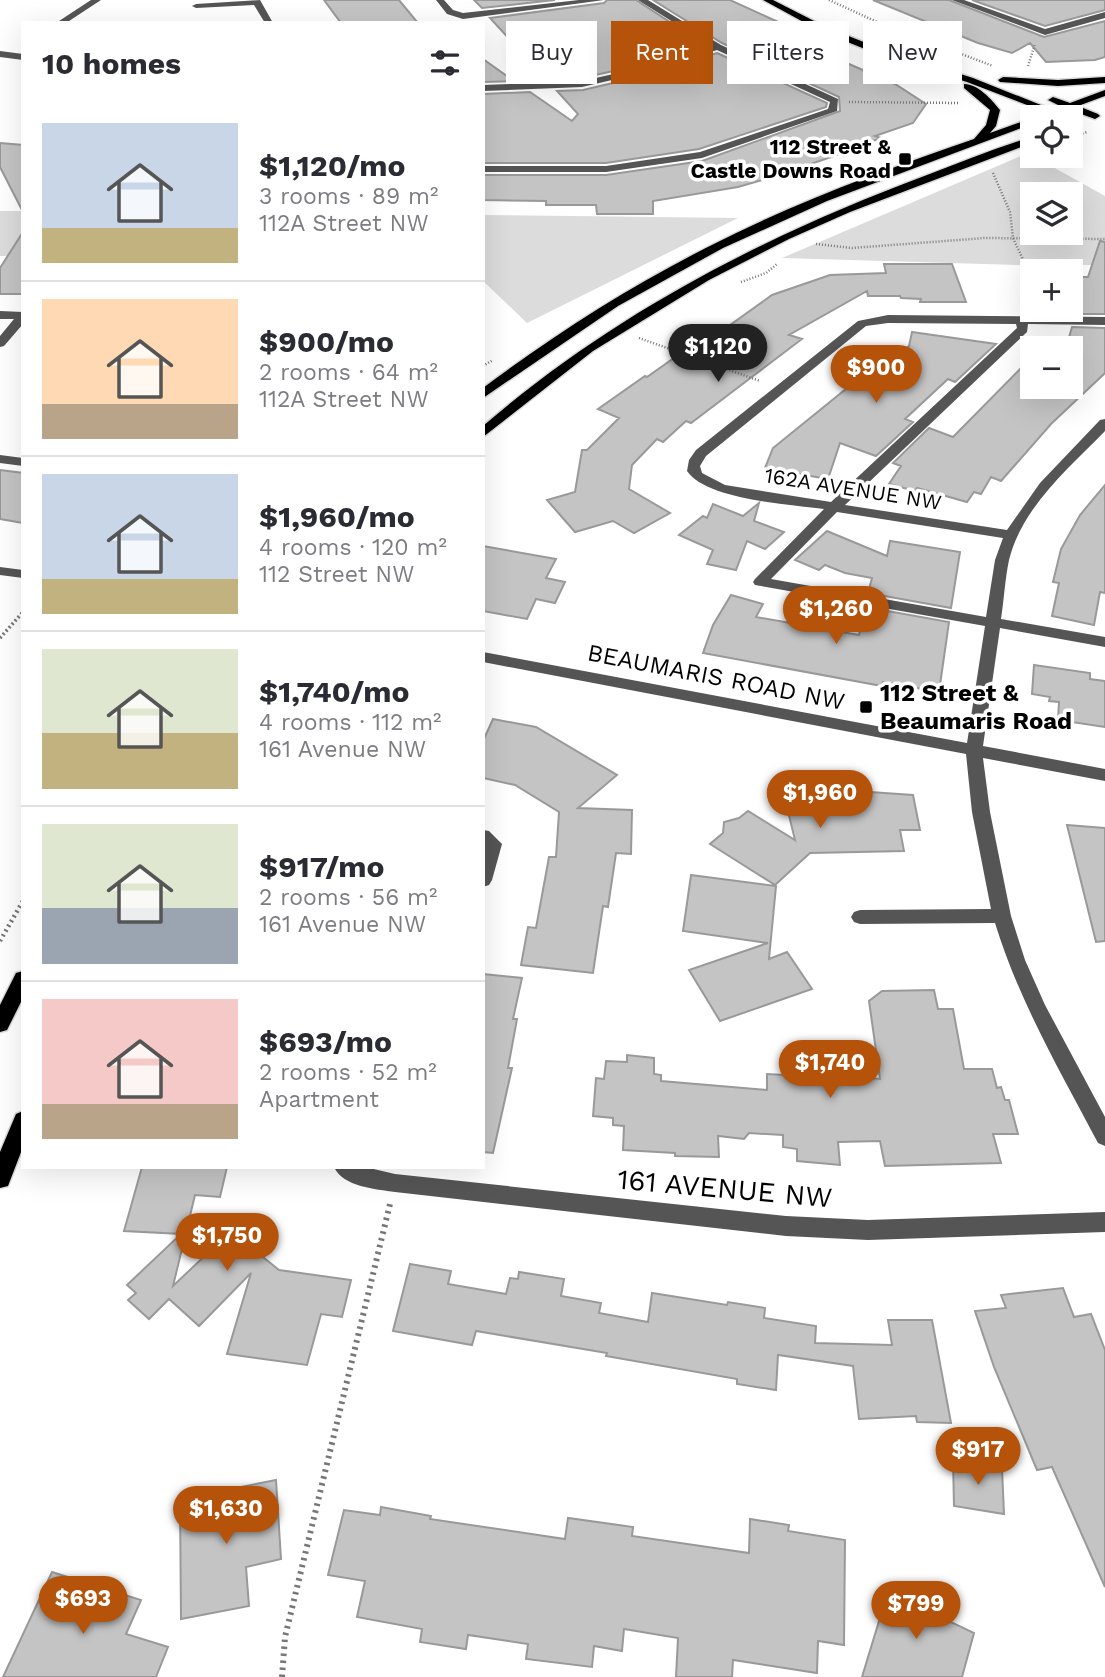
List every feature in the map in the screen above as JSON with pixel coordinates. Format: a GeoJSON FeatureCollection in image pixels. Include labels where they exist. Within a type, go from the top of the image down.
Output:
{"type":"FeatureCollection","features":[{"type":"Feature","properties":{"kind":"main road"},"geometry":{"type":"LineString","coordinates":[[767,0],[808,21]]}},
{"type":"Feature","properties":{"kind":"main road"},"geometry":{"type":"LineString","coordinates":[[849,36],[981,73]]}},
{"type":"Feature","properties":{"kind":"main road"},"geometry":{"type":"LineString","coordinates":[[992,76],[1035,93]]}},
{"type":"Feature","properties":{"kind":"main road"},"geometry":{"type":"LineString","coordinates":[[962,79],[1032,105]]}},
{"type":"Feature","properties":{"kind":"main road"},"geometry":{"type":"LineString","coordinates":[[1003,80],[1058,83],[1105,80]]}},
{"type":"Feature","properties":{"kind":"main road"},"geometry":{"type":"LineString","coordinates":[[961,84],[987,100],[995,110],[991,126],[977,141]]}},
{"type":"Feature","properties":{"kind":"main road"},"geometry":{"type":"LineString","coordinates":[[1074,105],[1105,93]]}},
{"type":"Feature","properties":{"kind":"main road"},"geometry":{"type":"LineString","coordinates":[[1046,97],[1068,105]]}},
{"type":"Feature","properties":{"kind":"main road"},"geometry":{"type":"LineString","coordinates":[[1083,109],[1100,114]]}},
{"type":"Feature","properties":{"kind":"main road"},"geometry":{"type":"LineString","coordinates":[[1083,118],[1100,114]]}},
{"type":"Feature","properties":{"kind":"main road"},"geometry":{"type":"LineString","coordinates":[[485,392],[535,354],[589,318],[681,265],[755,228],[839,192],[1020,125]]}},
{"type":"Feature","properties":{"kind":"main road"},"geometry":{"type":"LineString","coordinates":[[485,431],[568,365],[668,298],[709,275],[787,236],[1020,145]]}},
{"type":"Feature","properties":{"kind":"main road"},"geometry":{"type":"LineString","coordinates":[[0,1024],[21,982]]}},
{"type":"Feature","properties":{"kind":"main road"},"geometry":{"type":"LineString","coordinates":[[0,1179],[21,1125]]}},
{"type":"Feature","properties":{"kind":"street"},"geometry":{"type":"LineString","coordinates":[[63,21],[97,0]]}},
{"type":"Feature","properties":{"kind":"street"},"geometry":{"type":"LineString","coordinates":[[440,0],[450,12],[463,16],[600,0]]}},
{"type":"Feature","properties":{"kind":"street"},"geometry":{"type":"LineString","coordinates":[[485,169],[606,169],[702,155],[832,111],[835,101],[718,47],[642,0]]}},
{"type":"Feature","properties":{"kind":"street"},"geometry":{"type":"LineString","coordinates":[[956,0],[1045,32],[1105,15]]}},
{"type":"Feature","properties":{"kind":"street"},"geometry":{"type":"LineString","coordinates":[[196,6],[257,1],[268,21]]}},
{"type":"Feature","properties":{"kind":"street"},"geometry":{"type":"LineString","coordinates":[[4,54],[21,46]]}},
{"type":"Feature","properties":{"kind":"street"},"geometry":{"type":"LineString","coordinates":[[485,88],[582,84],[643,70],[718,47]]}},
{"type":"Feature","properties":{"kind":"street"},"geometry":{"type":"LineString","coordinates":[[0,315],[21,316]]}},
{"type":"Feature","properties":{"kind":"street"},"geometry":{"type":"LineString","coordinates":[[0,343],[21,318]]}},
{"type":"Feature","properties":{"kind":"street"},"geometry":{"type":"LineString","coordinates":[[782,389],[855,327],[870,320],[1020,320]]}},
{"type":"Feature","properties":{"kind":"street"},"geometry":{"type":"LineString","coordinates":[[1083,321],[1105,321]]}},
{"type":"Feature","properties":{"kind":"street"},"geometry":{"type":"LineString","coordinates":[[1021,322],[1023,330],[834,507],[760,582],[1105,642]]}},
{"type":"Feature","properties":{"kind":"street","name":"162A AVENUE NW"},"geometry":{"type":"LineString","coordinates":[[782,389],[695,458],[694,474],[709,485],[722,489],[1009,535]]}},
{"type":"Feature","properties":{"kind":"street"},"geometry":{"type":"LineString","coordinates":[[1105,423],[1022,512],[1009,535],[1002,560],[974,751],[981,812],[1002,916],[1016,960],[1036,1006],[1105,1137]]}},
{"type":"Feature","properties":{"kind":"street"},"geometry":{"type":"LineString","coordinates":[[0,459],[21,462]]}},
{"type":"Feature","properties":{"kind":"street"},"geometry":{"type":"LineString","coordinates":[[0,571],[21,574]]}},
{"type":"Feature","properties":{"kind":"street","name":"BEAUMARIS ROAD NW"},"geometry":{"type":"LineString","coordinates":[[485,657],[1105,775]]}},
{"type":"Feature","properties":{"kind":"street"},"geometry":{"type":"LineString","coordinates":[[485,838],[493,844],[485,873]]}},
{"type":"Feature","properties":{"kind":"street"},"geometry":{"type":"LineString","coordinates":[[860,917],[1002,916]]}},
{"type":"Feature","properties":{"kind":"street","name":"161 AVENUE NW"},"geometry":{"type":"LineString","coordinates":[[348,1169],[365,1178],[395,1183],[786,1226],[868,1230],[1105,1222]]}},
{"type":"Feature","properties":{"kind":"path"},"geometry":{"type":"LineString","coordinates":[[830,0],[877,22],[1003,69]]}},
{"type":"Feature","properties":{"kind":"path"},"geometry":{"type":"LineString","coordinates":[[1026,74],[1037,39],[1045,32]]}},
{"type":"Feature","properties":{"kind":"path"},"geometry":{"type":"LineString","coordinates":[[835,101],[960,103]]}},
{"type":"Feature","properties":{"kind":"path"},"geometry":{"type":"LineString","coordinates":[[990,167],[1008,207],[1013,238],[1023,259]]}},
{"type":"Feature","properties":{"kind":"path"},"geometry":{"type":"LineString","coordinates":[[813,243],[852,248],[1013,238],[1105,239]]}},
{"type":"Feature","properties":{"kind":"path"},"geometry":{"type":"LineString","coordinates":[[629,334],[782,389]]}},
{"type":"Feature","properties":{"kind":"path"},"geometry":{"type":"LineString","coordinates":[[0,638],[21,614]]}},
{"type":"Feature","properties":{"kind":"path"},"geometry":{"type":"LineString","coordinates":[[0,941],[21,904]]}},
{"type":"Feature","properties":{"kind":"path"},"geometry":{"type":"LineString","coordinates":[[282,1677],[285,1637],[395,1183]]}},
{"type":"Feature","properties":{"kind":"shaded area"},"geometry":{"type":"Polygon","coordinates":[[[1020,156],[1020,168],[1055,168],[1080,182],[1020,182],[1020,245],[1083,245],[1083,184],[1105,196],[1105,265],[1083,265],[1083,259],[1020,259],[1020,265],[782,258],[1020,156]]]}},
{"type":"Feature","properties":{"kind":"shaded area"},"geometry":{"type":"Polygon","coordinates":[[[0,211],[21,211],[21,256],[0,256],[0,211]]]}},
{"type":"Feature","properties":{"kind":"shaded area"},"geometry":{"type":"Polygon","coordinates":[[[485,215],[738,218],[527,323],[485,283],[485,215]]]}},
{"type":"Feature","properties":{"kind":"building"},"geometry":{"type":"Polygon","coordinates":[[[324,0],[399,0],[416,21],[340,21],[324,0]]]}},
{"type":"Feature","properties":{"kind":"building"},"geometry":{"type":"Polygon","coordinates":[[[474,0],[555,0],[482,8],[474,0]]]}},
{"type":"Feature","properties":{"kind":"building"},"geometry":{"type":"Polygon","coordinates":[[[607,0],[636,0],[668,21],[611,21],[611,72],[597,75],[597,21],[506,21],[506,35],[490,18],[604,3],[607,0]]]}},
{"type":"Feature","properties":{"kind":"building"},"geometry":{"type":"Polygon","coordinates":[[[653,0],[730,0],[776,21],[727,21],[727,45],[713,37],[713,21],[687,21],[653,0]]]}},
{"type":"Feature","properties":{"kind":"building"},"geometry":{"type":"Polygon","coordinates":[[[873,0],[949,0],[1044,37],[1105,21],[1105,57],[1095,60],[1046,62],[1030,43],[1012,53],[962,36],[962,21],[924,21],[873,0]]]}},
{"type":"Feature","properties":{"kind":"building"},"geometry":{"type":"Polygon","coordinates":[[[972,0],[1105,0],[1105,10],[1045,26],[972,0]]]}},
{"type":"Feature","properties":{"kind":"building"},"geometry":{"type":"Polygon","coordinates":[[[717,53],[727,58],[727,84],[785,84],[827,103],[826,107],[699,149],[606,163],[485,163],[485,94],[530,92],[572,121],[578,114],[557,91],[583,90],[611,83],[713,84],[713,54],[717,53]]]}},
{"type":"Feature","properties":{"kind":"building"},"geometry":{"type":"Polygon","coordinates":[[[485,60],[506,75],[506,81],[485,82],[485,60]]]}},
{"type":"Feature","properties":{"kind":"building"},"geometry":{"type":"Polygon","coordinates":[[[849,64],[863,70],[863,84],[895,84],[926,104],[913,123],[875,136],[881,138],[808,165],[811,166],[738,187],[653,201],[653,214],[597,214],[596,205],[546,205],[546,201],[485,200],[485,175],[606,175],[702,161],[840,111],[839,97],[811,84],[849,84],[849,64]]]}},
{"type":"Feature","properties":{"kind":"building"},"geometry":{"type":"Polygon","coordinates":[[[0,143],[21,145],[21,208],[0,167],[0,143]]]}},
{"type":"Feature","properties":{"kind":"building"},"geometry":{"type":"Polygon","coordinates":[[[21,235],[21,294],[0,294],[0,268],[21,235]]]}},
{"type":"Feature","properties":{"kind":"building"},"geometry":{"type":"Polygon","coordinates":[[[1100,241],[1105,242],[1105,314],[1083,314],[1083,277],[1088,277],[1100,241]]]}},
{"type":"Feature","properties":{"kind":"building"},"geometry":{"type":"Polygon","coordinates":[[[884,264],[952,264],[966,302],[920,302],[921,299],[900,296],[868,296],[867,291],[789,335],[802,339],[691,423],[686,421],[663,442],[657,439],[632,465],[629,489],[670,513],[634,533],[613,521],[575,532],[547,500],[575,492],[582,450],[587,450],[619,418],[598,409],[645,376],[702,338],[709,340],[772,295],[830,275],[886,273],[884,264]]]}},
{"type":"Feature","properties":{"kind":"building"},"geometry":{"type":"Polygon","coordinates":[[[1072,327],[1105,328],[1105,373],[1083,394],[1083,336],[1069,336],[1072,327]]]}},
{"type":"Feature","properties":{"kind":"building"},"geometry":{"type":"Polygon","coordinates":[[[912,332],[996,344],[955,382],[948,379],[905,419],[913,422],[876,456],[840,443],[828,479],[765,468],[773,448],[862,376],[866,378],[909,346],[912,332]]]}},
{"type":"Feature","properties":{"kind":"building"},"geometry":{"type":"Polygon","coordinates":[[[1020,369],[1020,399],[1077,399],[1051,424],[1001,481],[991,477],[981,494],[974,492],[967,502],[917,488],[915,491],[889,484],[901,466],[893,463],[929,428],[953,437],[1020,369]]]}},
{"type":"Feature","properties":{"kind":"building"},"geometry":{"type":"Polygon","coordinates":[[[0,470],[21,473],[21,523],[0,519],[0,470]]]}},
{"type":"Feature","properties":{"kind":"building"},"geometry":{"type":"Polygon","coordinates":[[[1105,485],[1105,593],[1100,592],[1094,625],[1052,616],[1059,583],[1053,582],[1061,549],[1080,515],[1105,485]]]}},
{"type":"Feature","properties":{"kind":"building"},"geometry":{"type":"Polygon","coordinates":[[[759,503],[754,521],[784,532],[765,549],[747,541],[736,570],[707,564],[713,550],[679,535],[703,516],[707,518],[713,504],[743,516],[759,503]]]}},
{"type":"Feature","properties":{"kind":"building"},"geometry":{"type":"Polygon","coordinates":[[[827,531],[887,556],[890,541],[960,552],[951,608],[868,593],[872,578],[845,573],[825,565],[819,570],[795,560],[827,531]]]}},
{"type":"Feature","properties":{"kind":"building"},"geometry":{"type":"Polygon","coordinates":[[[485,546],[556,559],[546,578],[565,582],[555,603],[536,599],[527,619],[485,611],[485,546]]]}},
{"type":"Feature","properties":{"kind":"building"},"geometry":{"type":"Polygon","coordinates":[[[731,595],[763,604],[756,617],[859,635],[865,607],[949,622],[939,692],[883,682],[882,686],[703,653],[713,625],[731,595]]]}},
{"type":"Feature","properties":{"kind":"building"},"geometry":{"type":"Polygon","coordinates":[[[1034,665],[1090,673],[1090,679],[1105,681],[1105,727],[1058,720],[1059,702],[1049,701],[1050,697],[1032,694],[1034,665]]]}},
{"type":"Feature","properties":{"kind":"building"},"geometry":{"type":"Polygon","coordinates":[[[493,719],[536,727],[617,775],[578,808],[632,810],[631,854],[616,853],[608,907],[603,906],[593,973],[521,965],[528,927],[536,928],[549,857],[556,857],[559,812],[515,785],[485,778],[485,737],[493,719]]]}},
{"type":"Feature","properties":{"kind":"building"},"geometry":{"type":"Polygon","coordinates":[[[855,791],[913,795],[920,830],[900,830],[904,851],[810,853],[775,885],[710,844],[723,833],[724,822],[739,818],[748,811],[795,840],[784,795],[855,791]]]}},
{"type":"Feature","properties":{"kind":"building"},"geometry":{"type":"Polygon","coordinates":[[[1067,825],[1105,828],[1105,941],[1096,942],[1067,825]]]}},
{"type":"Feature","properties":{"kind":"building"},"geometry":{"type":"Polygon","coordinates":[[[691,875],[776,886],[769,959],[787,952],[812,989],[720,1021],[689,970],[768,943],[683,931],[691,875]]]}},
{"type":"Feature","properties":{"kind":"building"},"geometry":{"type":"Polygon","coordinates":[[[485,974],[522,978],[513,1019],[517,1019],[508,1068],[512,1068],[493,1153],[485,1152],[485,974]]]}},
{"type":"Feature","properties":{"kind":"building"},"geometry":{"type":"Polygon","coordinates":[[[934,990],[938,1009],[953,1009],[964,1069],[992,1069],[997,1088],[1001,1087],[1005,1100],[1009,1100],[1018,1134],[993,1134],[1001,1163],[885,1166],[880,1141],[838,1142],[840,1165],[797,1161],[797,1149],[783,1147],[783,1135],[749,1133],[744,1139],[718,1136],[719,1157],[675,1156],[675,1153],[623,1150],[624,1126],[613,1125],[613,1118],[593,1116],[596,1078],[604,1079],[606,1061],[627,1062],[627,1055],[654,1058],[654,1074],[661,1075],[661,1081],[767,1090],[767,1074],[785,1075],[785,1070],[880,1079],[869,1001],[882,991],[934,990]]]}},
{"type":"Feature","properties":{"kind":"building"},"geometry":{"type":"Polygon","coordinates":[[[141,1169],[227,1169],[220,1197],[195,1195],[173,1286],[231,1231],[279,1270],[351,1280],[342,1317],[321,1314],[307,1365],[227,1354],[251,1273],[199,1326],[169,1299],[149,1319],[128,1300],[136,1293],[127,1285],[181,1234],[124,1231],[141,1169]]]}},
{"type":"Feature","properties":{"kind":"building"},"geometry":{"type":"Polygon","coordinates":[[[410,1264],[451,1271],[448,1284],[506,1294],[510,1278],[518,1279],[519,1272],[564,1279],[561,1296],[601,1303],[599,1313],[648,1322],[652,1293],[765,1308],[764,1318],[816,1326],[815,1343],[892,1345],[888,1320],[932,1320],[951,1423],[917,1422],[916,1416],[859,1419],[853,1366],[778,1355],[776,1390],[737,1384],[737,1379],[606,1356],[607,1353],[476,1331],[472,1345],[393,1331],[410,1264]]]}},
{"type":"Feature","properties":{"kind":"building"},"geometry":{"type":"Polygon","coordinates":[[[1063,1288],[1074,1317],[1091,1314],[1105,1350],[1105,1587],[1052,1467],[1037,1470],[994,1367],[975,1311],[1006,1308],[1001,1295],[1063,1288]]]}},
{"type":"Feature","properties":{"kind":"building"},"geometry":{"type":"Polygon","coordinates":[[[953,1460],[1002,1468],[1004,1514],[954,1506],[953,1460]]]}},
{"type":"Feature","properties":{"kind":"building"},"geometry":{"type":"Polygon","coordinates":[[[276,1480],[281,1559],[246,1567],[249,1606],[181,1619],[180,1499],[276,1480]]]}},
{"type":"Feature","properties":{"kind":"building"},"geometry":{"type":"Polygon","coordinates":[[[381,1507],[431,1516],[430,1519],[565,1539],[568,1518],[633,1527],[632,1536],[749,1553],[750,1519],[789,1525],[788,1531],[845,1540],[844,1645],[818,1641],[817,1673],[733,1660],[732,1677],[676,1677],[678,1638],[624,1629],[622,1651],[594,1646],[592,1667],[526,1659],[528,1644],[468,1635],[466,1649],[420,1642],[422,1629],[357,1617],[365,1581],[328,1575],[344,1510],[380,1515],[381,1507]]]}},
{"type":"Feature","properties":{"kind":"building"},"geometry":{"type":"Polygon","coordinates":[[[52,1572],[141,1600],[126,1634],[168,1647],[156,1677],[3,1677],[52,1572]]]}},
{"type":"Feature","properties":{"kind":"building"},"geometry":{"type":"Polygon","coordinates":[[[890,1585],[938,1608],[936,1615],[974,1633],[962,1677],[862,1677],[890,1585]]]}},
{"type":"Feature","properties":{"kind":"place","name":"112 Street & Castle Downs Road"},"geometry":{"type":"Point","coordinates":[905,159]}},
{"type":"Feature","properties":{"kind":"place","name":"112 Street & Beaumaris Road"},"geometry":{"type":"Point","coordinates":[866,707]}}]}
